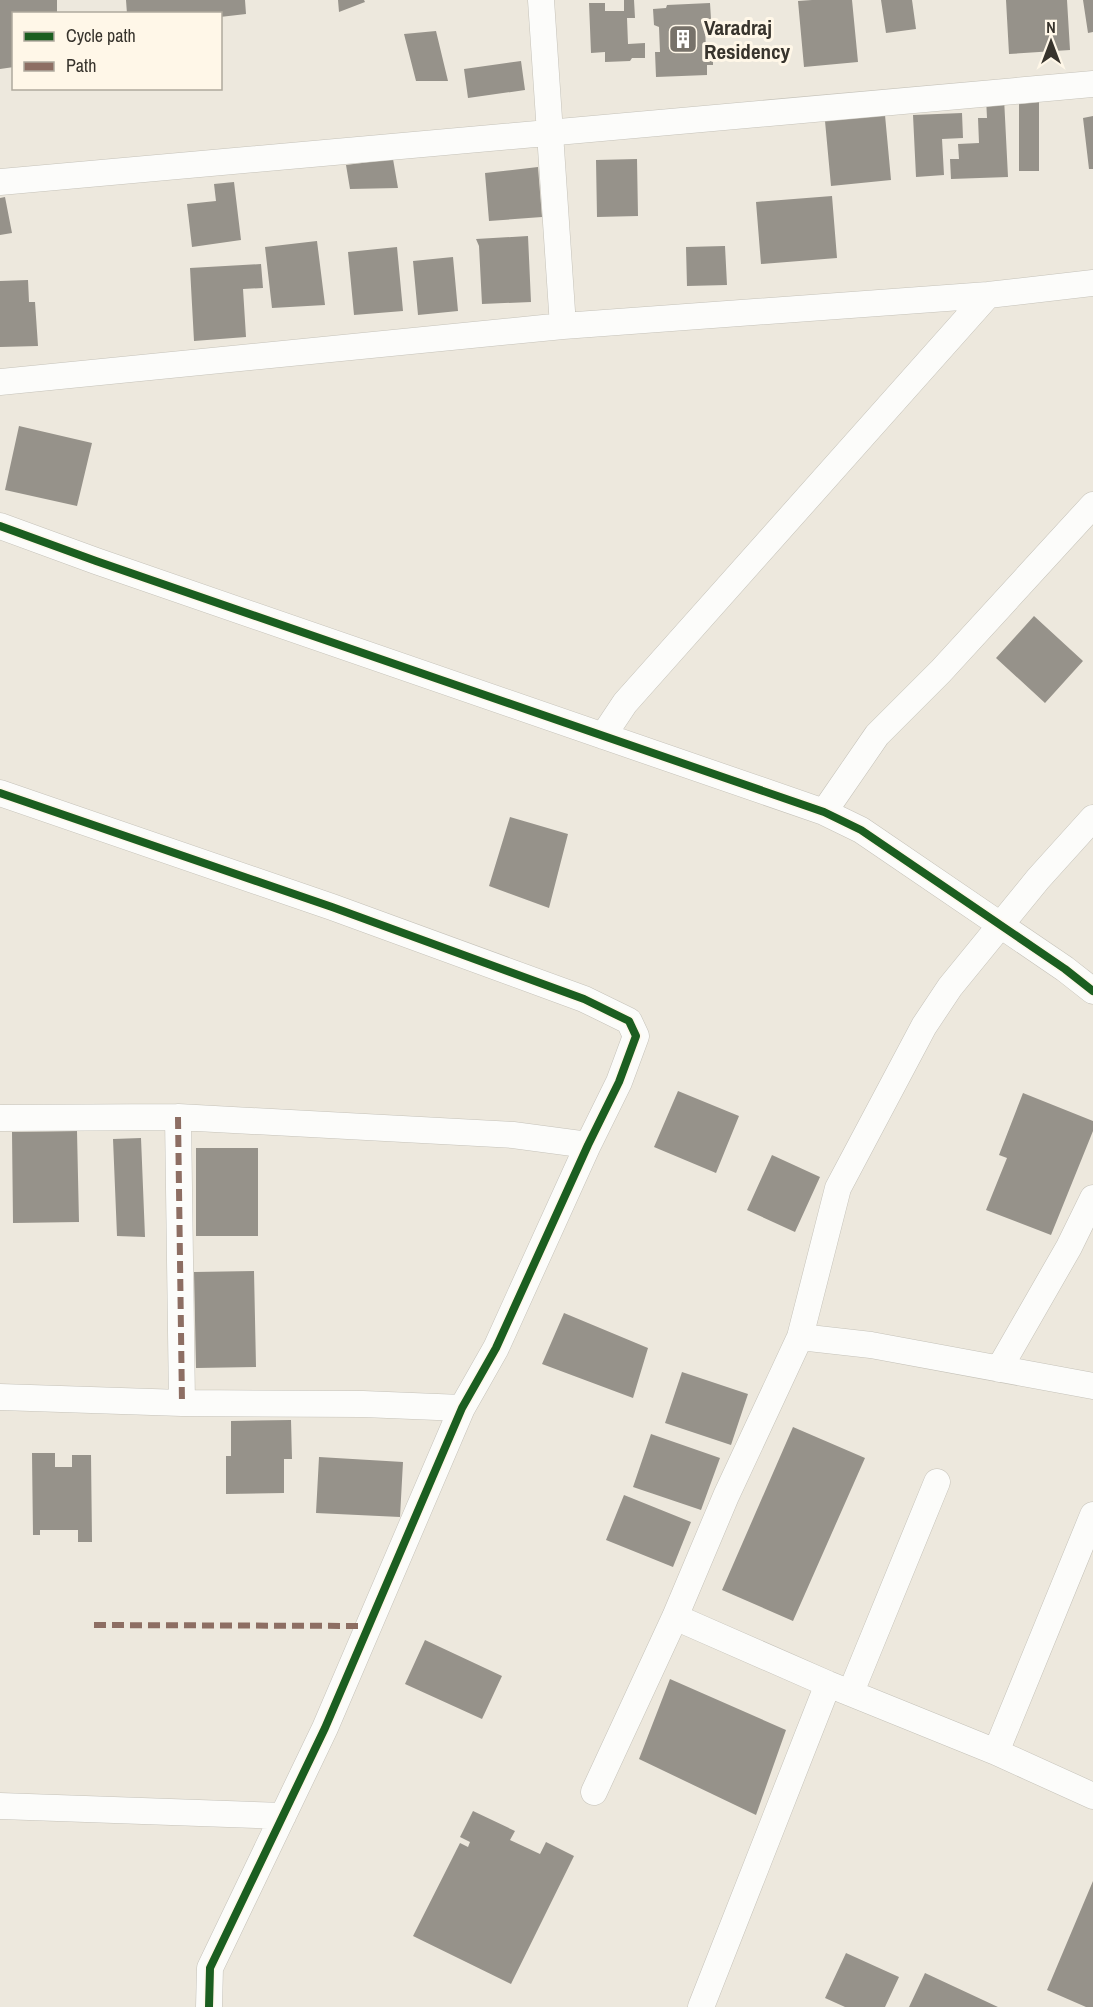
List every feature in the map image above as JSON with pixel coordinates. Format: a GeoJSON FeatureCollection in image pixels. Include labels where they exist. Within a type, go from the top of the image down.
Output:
{"type":"FeatureCollection","features":[{"type":"Feature","properties":{"kind":"street"},"geometry":{"type":"LineString","coordinates":[[540,0],[563,326]]}},
{"type":"Feature","properties":{"kind":"street"},"geometry":{"type":"LineString","coordinates":[[0,182],[1093,84]]}},
{"type":"Feature","properties":{"kind":"street"},"geometry":{"type":"LineString","coordinates":[[0,382],[563,326],[988,295],[1093,283]]}},
{"type":"Feature","properties":{"kind":"street"},"geometry":{"type":"LineString","coordinates":[[603,736],[625,703],[988,295]]}},
{"type":"Feature","properties":{"kind":"street"},"geometry":{"type":"LineString","coordinates":[[824,812],[877,735],[941,671],[1093,505]]}},
{"type":"Feature","properties":{"kind":"street"},"geometry":{"type":"LineString","coordinates":[[0,526],[824,812],[861,830],[1065,969],[1093,991]]}},
{"type":"Feature","properties":{"kind":"street"},"geometry":{"type":"LineString","coordinates":[[0,793],[343,911],[584,999],[629,1021],[636,1036],[620,1082],[588,1145],[496,1348],[462,1408],[325,1728],[210,1968],[209,2007]]}},
{"type":"Feature","properties":{"kind":"street"},"geometry":{"type":"LineString","coordinates":[[594,1792],[675,1617],[726,1496],[800,1337],[838,1188],[924,1026],[950,987],[1038,879],[1093,818]]}},
{"type":"Feature","properties":{"kind":"street"},"geometry":{"type":"LineString","coordinates":[[0,1118],[178,1117],[513,1135],[588,1145]]}},
{"type":"Feature","properties":{"kind":"street"},"geometry":{"type":"LineString","coordinates":[[178,1117],[182,1403]]}},
{"type":"Feature","properties":{"kind":"street"},"geometry":{"type":"LineString","coordinates":[[999,1369],[1069,1247],[1093,1198]]}},
{"type":"Feature","properties":{"kind":"street"},"geometry":{"type":"LineString","coordinates":[[800,1337],[871,1345],[1093,1386]]}},
{"type":"Feature","properties":{"kind":"street"},"geometry":{"type":"LineString","coordinates":[[0,1397],[462,1408]]}},
{"type":"Feature","properties":{"kind":"street"},"geometry":{"type":"LineString","coordinates":[[701,2007],[839,1688],[937,1482]]}},
{"type":"Feature","properties":{"kind":"street"},"geometry":{"type":"LineString","coordinates":[[996,1752],[1093,1515]]}},
{"type":"Feature","properties":{"kind":"street"},"geometry":{"type":"LineString","coordinates":[[675,1617],[839,1688],[996,1752],[1093,1796]]}},
{"type":"Feature","properties":{"kind":"street"},"geometry":{"type":"LineString","coordinates":[[0,1806],[283,1816]]}},
{"type":"Feature","properties":{"kind":"building"},"geometry":{"type":"Polygon","coordinates":[[[0,0],[57,0],[57,12],[12,12],[12,67],[0,69],[0,0]]]}},
{"type":"Feature","properties":{"kind":"building"},"geometry":{"type":"Polygon","coordinates":[[[126,0],[245,0],[246,14],[222,17],[222,12],[127,12],[126,0]]]}},
{"type":"Feature","properties":{"kind":"building"},"geometry":{"type":"Polygon","coordinates":[[[338,0],[364,0],[365,2],[339,12],[338,0]]]}},
{"type":"Feature","properties":{"kind":"building"},"geometry":{"type":"Polygon","coordinates":[[[624,0],[634,0],[635,18],[627,18],[628,44],[645,43],[645,58],[605,62],[605,52],[591,53],[589,3],[605,3],[605,11],[624,11],[624,0]]]}},
{"type":"Feature","properties":{"kind":"building"},"geometry":{"type":"Polygon","coordinates":[[[852,0],[858,62],[804,67],[798,1],[852,0]]]}},
{"type":"Feature","properties":{"kind":"building"},"geometry":{"type":"Polygon","coordinates":[[[881,0],[912,0],[916,29],[886,33],[881,0]]]}},
{"type":"Feature","properties":{"kind":"building"},"geometry":{"type":"Polygon","coordinates":[[[1006,0],[1067,0],[1070,50],[1009,54],[1006,0]]]}},
{"type":"Feature","properties":{"kind":"building"},"geometry":{"type":"Polygon","coordinates":[[[1083,0],[1093,0],[1093,32],[1088,33],[1083,0]]]}},
{"type":"Feature","properties":{"kind":"building","name":"Varadraj Residency"},"geometry":{"type":"Polygon","coordinates":[[[710,3],[711,19],[705,19],[706,56],[713,56],[713,65],[707,65],[707,75],[656,77],[655,52],[660,52],[659,27],[654,25],[653,9],[666,8],[667,5],[710,3]]]}},
{"type":"Feature","properties":{"kind":"building"},"geometry":{"type":"Polygon","coordinates":[[[436,31],[448,81],[416,81],[404,34],[436,31]]]}},
{"type":"Feature","properties":{"kind":"building"},"geometry":{"type":"Polygon","coordinates":[[[521,61],[525,90],[468,98],[464,69],[521,61]]]}},
{"type":"Feature","properties":{"kind":"building"},"geometry":{"type":"Polygon","coordinates":[[[986,98],[1004,98],[1008,177],[951,179],[950,159],[959,159],[958,144],[979,143],[978,118],[987,118],[986,98]]]}},
{"type":"Feature","properties":{"kind":"building"},"geometry":{"type":"Polygon","coordinates":[[[1039,102],[1039,171],[1019,171],[1019,104],[1039,102]]]}},
{"type":"Feature","properties":{"kind":"building"},"geometry":{"type":"Polygon","coordinates":[[[962,113],[963,138],[942,139],[944,175],[916,177],[913,115],[962,113]]]}},
{"type":"Feature","properties":{"kind":"building"},"geometry":{"type":"Polygon","coordinates":[[[885,115],[891,180],[831,186],[825,121],[885,115]]]}},
{"type":"Feature","properties":{"kind":"building"},"geometry":{"type":"Polygon","coordinates":[[[1093,116],[1093,169],[1089,169],[1083,118],[1093,116]]]}},
{"type":"Feature","properties":{"kind":"building"},"geometry":{"type":"Polygon","coordinates":[[[393,159],[398,188],[350,189],[346,165],[393,159]]]}},
{"type":"Feature","properties":{"kind":"building"},"geometry":{"type":"Polygon","coordinates":[[[637,159],[638,216],[597,217],[596,160],[637,159]]]}},
{"type":"Feature","properties":{"kind":"building"},"geometry":{"type":"Polygon","coordinates":[[[538,167],[542,217],[489,221],[485,173],[538,167]]]}},
{"type":"Feature","properties":{"kind":"building"},"geometry":{"type":"Polygon","coordinates":[[[234,182],[241,240],[192,247],[187,204],[216,201],[214,184],[234,182]]]}},
{"type":"Feature","properties":{"kind":"building"},"geometry":{"type":"Polygon","coordinates":[[[832,196],[837,258],[761,264],[756,202],[832,196]]]}},
{"type":"Feature","properties":{"kind":"building"},"geometry":{"type":"Polygon","coordinates":[[[5,197],[12,233],[0,235],[0,198],[5,197]]]}},
{"type":"Feature","properties":{"kind":"building"},"geometry":{"type":"Polygon","coordinates":[[[528,236],[531,302],[482,304],[479,246],[476,239],[528,236]]]}},
{"type":"Feature","properties":{"kind":"building"},"geometry":{"type":"Polygon","coordinates":[[[317,241],[325,305],[272,308],[265,247],[317,241]]]}},
{"type":"Feature","properties":{"kind":"building"},"geometry":{"type":"Polygon","coordinates":[[[725,246],[727,285],[687,286],[686,247],[725,246]]]}},
{"type":"Feature","properties":{"kind":"building"},"geometry":{"type":"Polygon","coordinates":[[[397,247],[403,311],[354,315],[348,252],[397,247]]]}},
{"type":"Feature","properties":{"kind":"building"},"geometry":{"type":"Polygon","coordinates":[[[453,257],[458,311],[418,315],[413,261],[453,257]]]}},
{"type":"Feature","properties":{"kind":"building"},"geometry":{"type":"Polygon","coordinates":[[[261,264],[263,288],[243,289],[246,337],[194,341],[190,268],[261,264]]]}},
{"type":"Feature","properties":{"kind":"building"},"geometry":{"type":"Polygon","coordinates":[[[28,280],[29,302],[35,302],[38,346],[0,347],[0,281],[28,280]]]}},
{"type":"Feature","properties":{"kind":"building"},"geometry":{"type":"Polygon","coordinates":[[[19,426],[92,443],[77,506],[5,490],[19,426]]]}},
{"type":"Feature","properties":{"kind":"building"},"geometry":{"type":"Polygon","coordinates":[[[1034,616],[1083,661],[1045,703],[996,658],[1034,616]]]}},
{"type":"Feature","properties":{"kind":"building"},"geometry":{"type":"Polygon","coordinates":[[[510,817],[568,834],[549,908],[489,886],[510,817]]]}},
{"type":"Feature","properties":{"kind":"building"},"geometry":{"type":"Polygon","coordinates":[[[678,1091],[739,1116],[716,1173],[654,1147],[678,1091]]]}},
{"type":"Feature","properties":{"kind":"building"},"geometry":{"type":"Polygon","coordinates":[[[1023,1093],[1093,1121],[1093,1131],[1051,1235],[986,1210],[1007,1158],[999,1155],[1023,1093]]]}},
{"type":"Feature","properties":{"kind":"building"},"geometry":{"type":"Polygon","coordinates":[[[77,1131],[79,1222],[13,1223],[12,1132],[77,1131]]]}},
{"type":"Feature","properties":{"kind":"building"},"geometry":{"type":"Polygon","coordinates":[[[141,1138],[145,1237],[117,1236],[113,1139],[141,1138]]]}},
{"type":"Feature","properties":{"kind":"building"},"geometry":{"type":"Polygon","coordinates":[[[196,1148],[258,1148],[258,1236],[196,1236],[196,1148]]]}},
{"type":"Feature","properties":{"kind":"building"},"geometry":{"type":"Polygon","coordinates":[[[772,1155],[820,1177],[795,1232],[747,1210],[772,1155]]]}},
{"type":"Feature","properties":{"kind":"building"},"geometry":{"type":"Polygon","coordinates":[[[254,1271],[256,1367],[196,1368],[194,1272],[254,1271]]]}},
{"type":"Feature","properties":{"kind":"building"},"geometry":{"type":"Polygon","coordinates":[[[564,1313],[648,1348],[633,1398],[542,1364],[564,1313]]]}},
{"type":"Feature","properties":{"kind":"building"},"geometry":{"type":"Polygon","coordinates":[[[682,1372],[748,1394],[731,1445],[665,1423],[682,1372]]]}},
{"type":"Feature","properties":{"kind":"building"},"geometry":{"type":"Polygon","coordinates":[[[291,1420],[292,1459],[284,1459],[284,1493],[226,1494],[226,1456],[231,1456],[231,1421],[291,1420]]]}},
{"type":"Feature","properties":{"kind":"building"},"geometry":{"type":"Polygon","coordinates":[[[793,1427],[865,1458],[793,1621],[722,1590],[793,1427]]]}},
{"type":"Feature","properties":{"kind":"building"},"geometry":{"type":"Polygon","coordinates":[[[651,1434],[720,1458],[701,1510],[633,1487],[651,1434]]]}},
{"type":"Feature","properties":{"kind":"building"},"geometry":{"type":"Polygon","coordinates":[[[32,1453],[55,1453],[55,1467],[72,1467],[72,1455],[91,1455],[92,1542],[78,1542],[78,1530],[40,1530],[40,1535],[33,1535],[32,1453]]]}},
{"type":"Feature","properties":{"kind":"building"},"geometry":{"type":"Polygon","coordinates":[[[319,1457],[403,1462],[400,1517],[316,1513],[319,1457]]]}},
{"type":"Feature","properties":{"kind":"building"},"geometry":{"type":"Polygon","coordinates":[[[624,1495],[691,1522],[673,1567],[606,1540],[624,1495]]]}},
{"type":"Feature","properties":{"kind":"building"},"geometry":{"type":"Polygon","coordinates":[[[425,1640],[502,1676],[482,1719],[405,1684],[425,1640]]]}},
{"type":"Feature","properties":{"kind":"building"},"geometry":{"type":"Polygon","coordinates":[[[670,1679],[786,1730],[756,1815],[639,1759],[670,1679]]]}},
{"type":"Feature","properties":{"kind":"building"},"geometry":{"type":"Polygon","coordinates":[[[473,1811],[515,1831],[510,1840],[540,1854],[546,1842],[574,1856],[511,1984],[413,1936],[460,1843],[468,1847],[470,1842],[460,1837],[473,1811]]]}},
{"type":"Feature","properties":{"kind":"building"},"geometry":{"type":"Polygon","coordinates":[[[1093,1881],[1093,2007],[1086,2007],[1047,1990],[1093,1881]]]}},
{"type":"Feature","properties":{"kind":"building"},"geometry":{"type":"Polygon","coordinates":[[[846,1953],[899,1977],[885,2007],[845,2007],[825,1998],[846,1953]]]}},
{"type":"Feature","properties":{"kind":"building"},"geometry":{"type":"Polygon","coordinates":[[[925,1973],[998,2007],[909,2007],[925,1973]]]}},
{"type":"Feature","properties":{"kind":"marked path"},"geometry":{"type":"LineString","coordinates":[[178,1117],[182,1403]]}},
{"type":"Feature","properties":{"kind":"marked path"},"geometry":{"type":"LineString","coordinates":[[94,1625],[369,1626]]}},
{"type":"Feature","properties":{"kind":"cycle path"},"geometry":{"type":"LineString","coordinates":[[0,526],[824,812],[861,830],[1065,969],[1093,991]]}},
{"type":"Feature","properties":{"kind":"cycle path"},"geometry":{"type":"LineString","coordinates":[[0,793],[332,907],[584,999],[629,1021],[636,1036],[619,1082],[496,1348],[462,1408],[325,1728],[210,1968],[209,2007]]}},
{"type":"Feature","properties":{"kind":"place","name":"Varadraj Residency"},"geometry":{"type":"Point","coordinates":[683,39]}}]}
